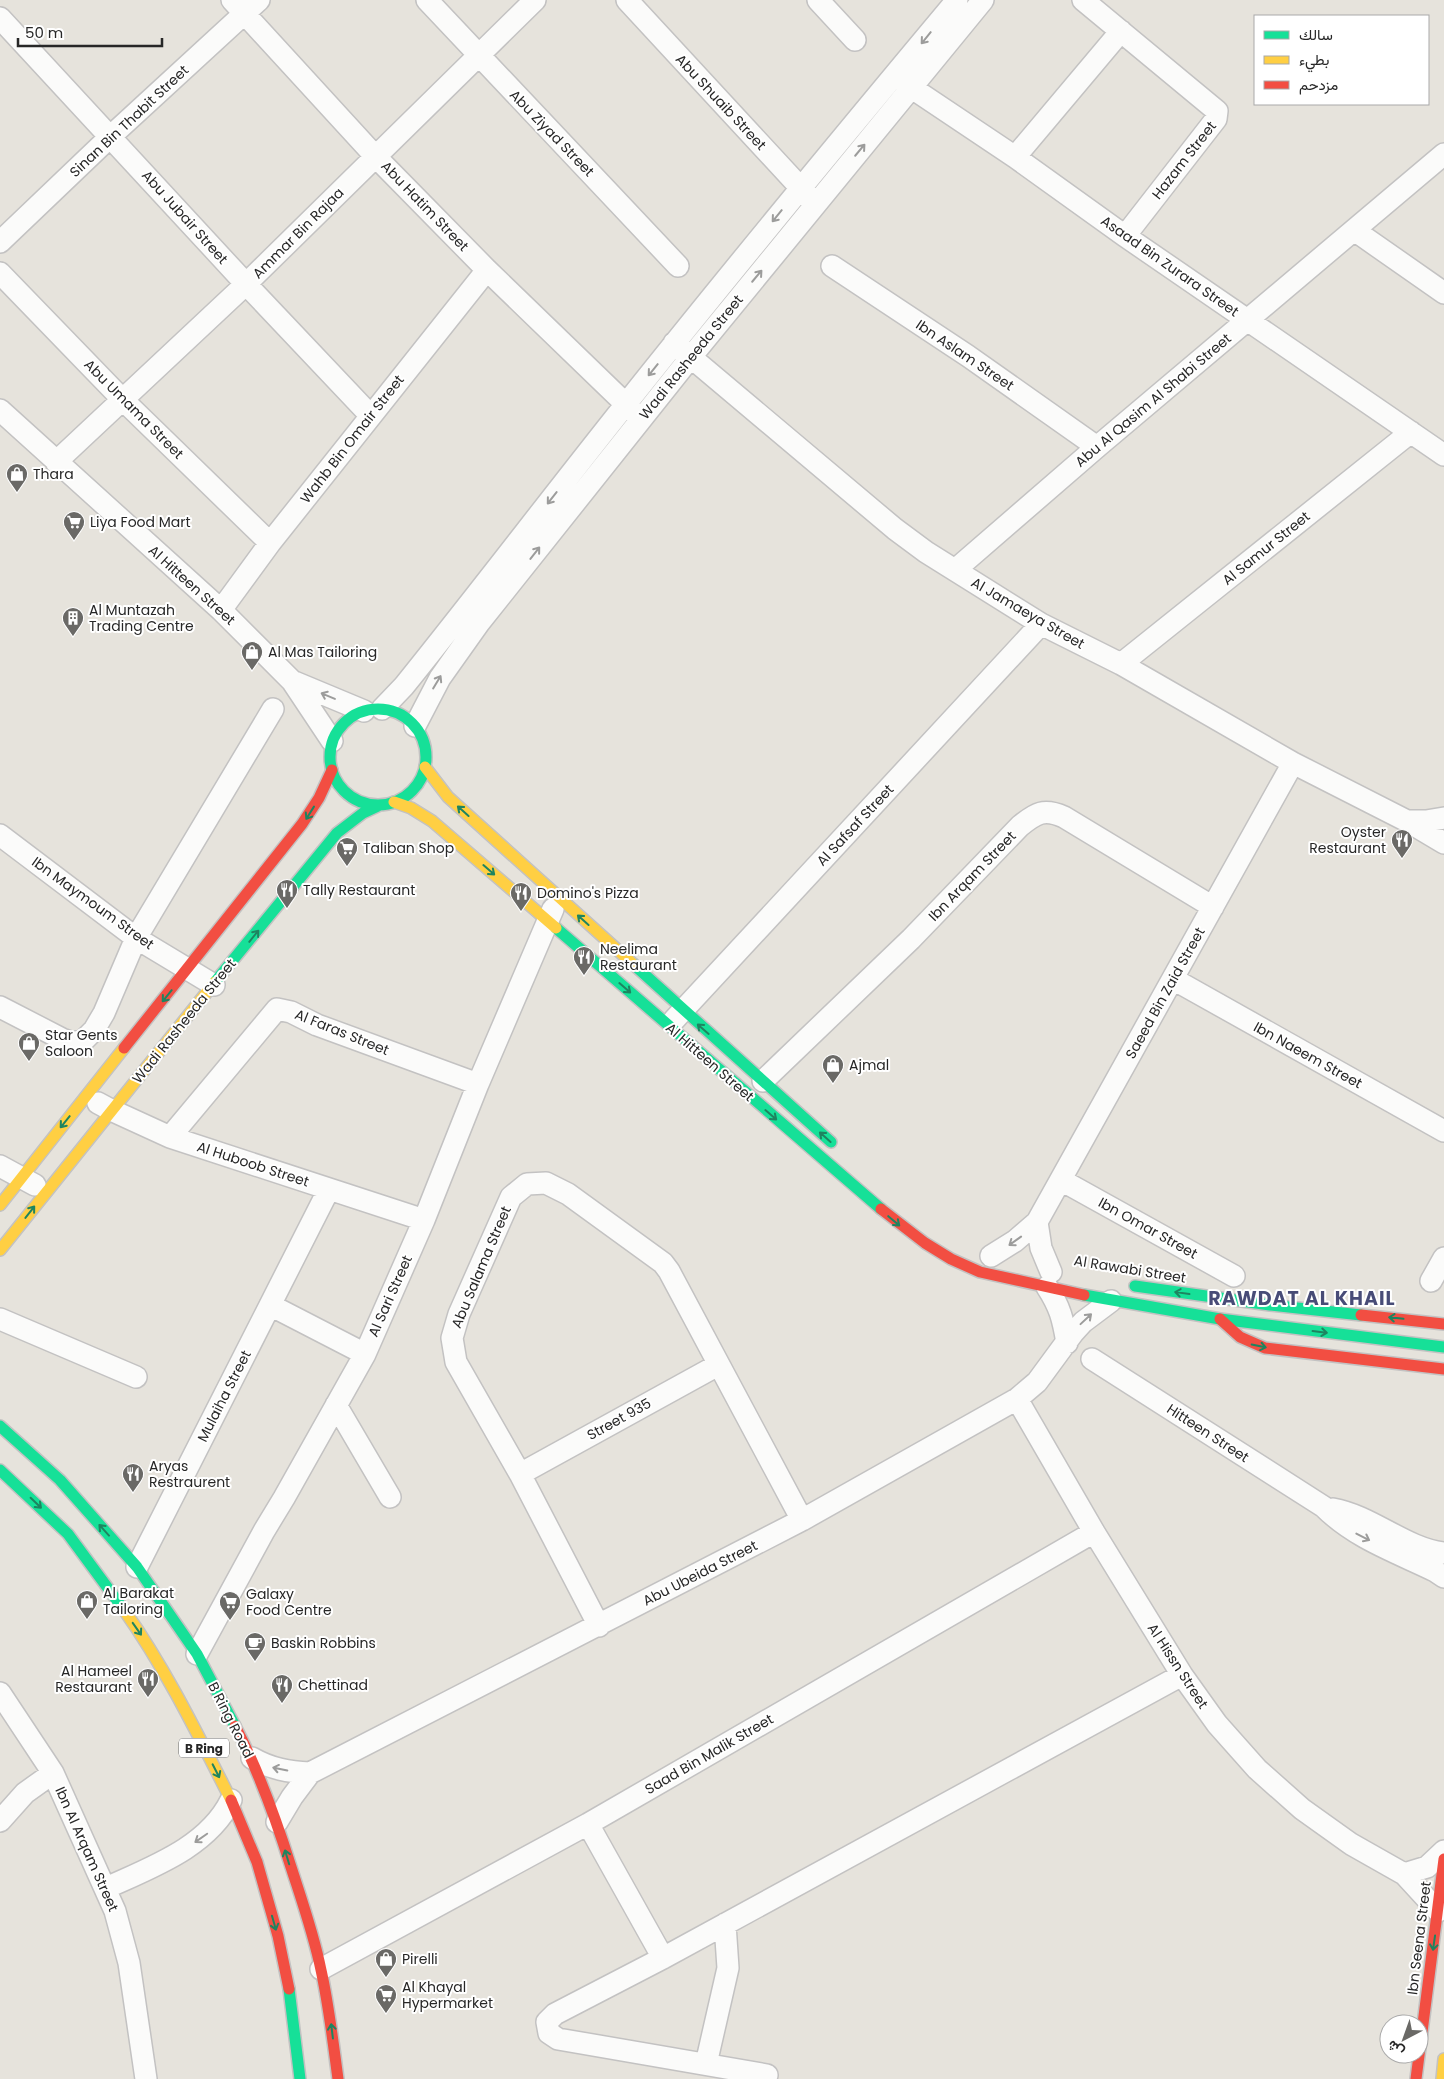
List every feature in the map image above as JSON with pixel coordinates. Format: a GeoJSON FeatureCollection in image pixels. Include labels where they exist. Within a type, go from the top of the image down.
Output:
{"type":"FeatureCollection","features":[{"type":"Feature","properties":{"kind":"street","name":"Abu Ziyad Street"},"geometry":{"type":"LineString","coordinates":[[427,0],[678,266]]}},
{"type":"Feature","properties":{"kind":"street","name":"Ammar Bin Rajaa"},"geometry":{"type":"LineString","coordinates":[[56,462],[246,284],[535,0]]}},
{"type":"Feature","properties":{"kind":"street","name":"Abu Shuaib Street"},"geometry":{"type":"LineString","coordinates":[[627,0],[815,204]]}},
{"type":"Feature","properties":{"kind":"street"},"geometry":{"type":"LineString","coordinates":[[818,0],[855,40]]}},
{"type":"Feature","properties":{"kind":"street","name":"Hazam Street"},"geometry":{"type":"LineString","coordinates":[[1083,0],[1213,106],[1218,116],[1125,236]]}},
{"type":"Feature","properties":{"kind":"street","name":"Sinan Bin Thabit Street"},"geometry":{"type":"LineString","coordinates":[[0,242],[246,4]]}},
{"type":"Feature","properties":{"kind":"street","name":"Abu Hatim Street"},"geometry":{"type":"LineString","coordinates":[[246,4],[375,156],[487,270],[641,418]]}},
{"type":"Feature","properties":{"kind":"street","name":"Wadi Rasheeda Street"},"geometry":{"type":"LineString","coordinates":[[415,726],[426,701],[458,651],[641,418],[815,204],[904,81],[963,4]]}},
{"type":"Feature","properties":{"kind":"street","name":"Abu Jubair Street"},"geometry":{"type":"LineString","coordinates":[[0,18],[370,415]]}},
{"type":"Feature","properties":{"kind":"street"},"geometry":{"type":"LineString","coordinates":[[1015,157],[1121,31]]}},
{"type":"Feature","properties":{"kind":"street","name":"Wadi Rasheeda Street"},"geometry":{"type":"LineString","coordinates":[[373,710],[404,686],[625,404],[800,187],[904,81]]}},
{"type":"Feature","properties":{"kind":"street","name":"Asaad Bin Zurara Street"},"geometry":{"type":"LineString","coordinates":[[904,81],[1015,157],[1125,236],[1444,455]]}},
{"type":"Feature","properties":{"kind":"street","name":"Abu Al Qasim Al Shabi Street"},"geometry":{"type":"LineString","coordinates":[[955,570],[1097,447],[1444,154]]}},
{"type":"Feature","properties":{"kind":"street"},"geometry":{"type":"LineString","coordinates":[[1354,230],[1444,294]]}},
{"type":"Feature","properties":{"kind":"street","name":"Ibn Aslam Street"},"geometry":{"type":"LineString","coordinates":[[832,266],[968,356],[1097,447]]}},
{"type":"Feature","properties":{"kind":"street","name":"Wahb Bin Omair Street"},"geometry":{"type":"LineString","coordinates":[[221,610],[270,543],[370,415],[487,270]]}},
{"type":"Feature","properties":{"kind":"street","name":"Abu Umama Street"},"geometry":{"type":"LineString","coordinates":[[0,273],[122,399],[270,543]]}},
{"type":"Feature","properties":{"kind":"street","name":"Al Jamaeya Street"},"geometry":{"type":"LineString","coordinates":[[674,343],[895,529],[955,570],[1041,624],[1122,664],[1293,763],[1407,821],[1444,843]]}},
{"type":"Feature","properties":{"kind":"street","name":"Al Hitteen Street"},"geometry":{"type":"LineString","coordinates":[[0,410],[221,610],[292,680],[332,741]]}},
{"type":"Feature","properties":{"kind":"street","name":"Al Samur Street"},"geometry":{"type":"LineString","coordinates":[[1122,664],[1411,432]]}},
{"type":"Feature","properties":{"kind":"street","name":"Al Safsaf Street"},"geometry":{"type":"LineString","coordinates":[[675,1018],[1041,624]]}},
{"type":"Feature","properties":{"kind":"street","name":"Al Hitteen Street"},"geometry":{"type":"LineString","coordinates":[[292,680],[373,710]]}},
{"type":"Feature","properties":{"kind":"street"},"geometry":{"type":"LineString","coordinates":[[0,1007],[73,1043],[84,1040],[94,1030],[104,1013],[136,938],[273,709]]}},
{"type":"Feature","properties":{"kind":"street"},"geometry":{"type":"LineString","coordinates":[[373,710],[400,714],[415,726],[424,742],[426,767],[417,785],[403,798],[380,805],[367,803],[350,795],[337,782],[330,760],[332,741],[342,725],[356,714],[373,710]]}},
{"type":"Feature","properties":{"kind":"street","name":"Saeed Bin Zaid Street"},"geometry":{"type":"LineString","coordinates":[[993,1257],[1037,1222],[1293,763]]}},
{"type":"Feature","properties":{"kind":"street","name":"Al Hitteen Street"},"geometry":{"type":"LineString","coordinates":[[426,767],[448,797],[560,898],[675,1018],[902,1228],[951,1259],[980,1272],[1049,1275]]}},
{"type":"Feature","properties":{"kind":"street"},"geometry":{"type":"LineString","coordinates":[[0,1205],[86,1095],[189,969],[302,824],[319,798],[332,770]]}},
{"type":"Feature","properties":{"kind":"street","name":"Al Hitteen Street"},"geometry":{"type":"LineString","coordinates":[[394,802],[411,808],[432,821],[547,920],[675,1018],[763,1081],[842,1152]]}},
{"type":"Feature","properties":{"kind":"street","name":"Wadi Rasheeda Street"},"geometry":{"type":"LineString","coordinates":[[0,1250],[111,1110],[337,834],[356,818],[380,805]]}},
{"type":"Feature","properties":{"kind":"street","name":"Ibn Arqam Street"},"geometry":{"type":"LineString","coordinates":[[763,1081],[911,939],[1020,826],[1030,818],[1041,813],[1052,812],[1064,817],[1213,907]]}},
{"type":"Feature","properties":{"kind":"street"},"geometry":{"type":"LineString","coordinates":[[1407,821],[1426,821],[1444,818]]}},
{"type":"Feature","properties":{"kind":"street","name":"Ibn Maymoum Street"},"geometry":{"type":"LineString","coordinates":[[0,835],[136,938],[214,986]]}},
{"type":"Feature","properties":{"kind":"street","name":"Al Sari Street"},"geometry":{"type":"LineString","coordinates":[[197,1654],[264,1531],[365,1354],[424,1220],[478,1084],[547,920],[560,898]]}},
{"type":"Feature","properties":{"kind":"street","name":"Ibn Naeem Street"},"geometry":{"type":"LineString","coordinates":[[1173,979],[1444,1131]]}},
{"type":"Feature","properties":{"kind":"street","name":"Al Faras Street"},"geometry":{"type":"LineString","coordinates":[[170,1137],[277,1009],[291,1012],[317,1025],[478,1084]]}},
{"type":"Feature","properties":{"kind":"street","name":"Al Huboob Street"},"geometry":{"type":"LineString","coordinates":[[86,1095],[111,1110],[170,1137],[424,1220]]}},
{"type":"Feature","properties":{"kind":"street"},"geometry":{"type":"LineString","coordinates":[[0,1166],[46,1192]]}},
{"type":"Feature","properties":{"kind":"street","name":"Ibn Omar Street"},"geometry":{"type":"LineString","coordinates":[[1061,1180],[1234,1276]]}},
{"type":"Feature","properties":{"kind":"street","name":"Abu Salama Street"},"geometry":{"type":"LineString","coordinates":[[599,1626],[520,1474],[456,1362],[452,1338],[459,1314],[511,1197],[527,1184],[546,1183],[568,1194],[662,1263],[669,1271],[802,1520]]}},
{"type":"Feature","properties":{"kind":"street","name":"Mulaiha Street"},"geometry":{"type":"LineString","coordinates":[[137,1567],[329,1190]]}},
{"type":"Feature","properties":{"kind":"street"},"geometry":{"type":"LineString","coordinates":[[1037,1222],[1040,1248],[1063,1316],[1067,1343]]}},
{"type":"Feature","properties":{"kind":"street"},"geometry":{"type":"LineString","coordinates":[[1432,1281],[1444,1258]]}},
{"type":"Feature","properties":{"kind":"street"},"geometry":{"type":"LineString","coordinates":[[1049,1275],[1111,1301],[1220,1319],[1444,1347]]}},
{"type":"Feature","properties":{"kind":"street","name":"Al Rawabi Street"},"geometry":{"type":"LineString","coordinates":[[1126,1285],[1270,1305],[1444,1324]]}},
{"type":"Feature","properties":{"kind":"street","name":"Abu Ubeida Street"},"geometry":{"type":"LineString","coordinates":[[277,1822],[292,1796],[310,1773],[802,1520],[1017,1399],[1037,1382],[1083,1322],[1111,1301]]}},
{"type":"Feature","properties":{"kind":"street"},"geometry":{"type":"LineString","coordinates":[[270,1305],[365,1354]]}},
{"type":"Feature","properties":{"kind":"street"},"geometry":{"type":"LineString","coordinates":[[0,1319],[136,1377]]}},
{"type":"Feature","properties":{"kind":"street"},"geometry":{"type":"LineString","coordinates":[[1220,1319],[1242,1340],[1265,1348],[1444,1369]]}},
{"type":"Feature","properties":{"kind":"street","name":"Hitteen Street"},"geometry":{"type":"LineString","coordinates":[[1092,1359],[1324,1507],[1335,1518],[1360,1536],[1444,1577]]}},
{"type":"Feature","properties":{"kind":"street","name":"Street 935"},"geometry":{"type":"LineString","coordinates":[[520,1474],[718,1365]]}},
{"type":"Feature","properties":{"kind":"street","name":"Al Hissn Street"},"geometry":{"type":"LineString","coordinates":[[1017,1399],[1094,1532],[1182,1675],[1217,1724],[1279,1790],[1351,1844],[1404,1874],[1438,1911]]}},
{"type":"Feature","properties":{"kind":"street"},"geometry":{"type":"LineString","coordinates":[[336,1405],[390,1497]]}},
{"type":"Feature","properties":{"kind":"street","name":"B Ring Road"},"geometry":{"type":"LineString","coordinates":[[0,1426],[60,1480],[137,1567],[174,1618],[197,1654],[252,1758],[277,1822],[321,1970],[331,2023],[338,2079]]}},
{"type":"Feature","properties":{"kind":"street","name":"B Ring"},"geometry":{"type":"LineString","coordinates":[[0,1470],[68,1534],[145,1640],[172,1686],[231,1800],[257,1862],[278,1936],[289,1991],[300,2079]]}},
{"type":"Feature","properties":{"kind":"street","name":"Hitteen Street"},"geometry":{"type":"LineString","coordinates":[[1324,1507],[1352,1515],[1427,1549],[1444,1552]]}},
{"type":"Feature","properties":{"kind":"street","name":"Saad Bin Malik Street"},"geometry":{"type":"LineString","coordinates":[[321,1970],[588,1824],[1094,1532]]}},
{"type":"Feature","properties":{"kind":"street"},"geometry":{"type":"LineString","coordinates":[[767,2075],[558,2039],[549,2033],[547,2028],[550,2017],[663,1958],[1182,1675]]}},
{"type":"Feature","properties":{"kind":"street","name":"Ibn Al Arqam Street"},"geometry":{"type":"LineString","coordinates":[[0,1693],[53,1773],[115,1910],[129,1963],[146,2079]]}},
{"type":"Feature","properties":{"kind":"street"},"geometry":{"type":"LineString","coordinates":[[252,1758],[278,1769],[310,1773]]}},
{"type":"Feature","properties":{"kind":"street"},"geometry":{"type":"LineString","coordinates":[[0,1821],[25,1793],[53,1773]]}},
{"type":"Feature","properties":{"kind":"street"},"geometry":{"type":"LineString","coordinates":[[106,1888],[152,1868],[201,1838],[218,1821],[231,1800]]}},
{"type":"Feature","properties":{"kind":"street"},"geometry":{"type":"LineString","coordinates":[[588,1824],[663,1958]]}},
{"type":"Feature","properties":{"kind":"street"},"geometry":{"type":"LineString","coordinates":[[1404,1874],[1428,1867],[1444,1851]]}},
{"type":"Feature","properties":{"kind":"street","name":"Ibn Seena Street"},"geometry":{"type":"LineString","coordinates":[[1416,2079],[1444,1860]]}},
{"type":"Feature","properties":{"kind":"street"},"geometry":{"type":"LineString","coordinates":[[706,2064],[728,1968],[725,1924]]}},
{"type":"Feature","properties":{"kind":"street"},"geometry":{"type":"LineString","coordinates":[[1442,2079],[1444,2059]]}},
{"type":"Feature","properties":{"kind":"traffic: fast"},"geometry":{"type":"LineString","coordinates":[[378,709],[396,713],[412,723],[422,739],[426,757],[422,775],[412,791],[396,801],[378,805],[360,801],[344,791],[334,775],[330,757],[334,739],[344,723],[360,713],[378,709]]}},
{"type":"Feature","properties":{"kind":"traffic: fast"},"geometry":{"type":"LineString","coordinates":[[215,982],[337,833],[363,813],[380,805]]}},
{"type":"Feature","properties":{"kind":"traffic: fast"},"geometry":{"type":"LineString","coordinates":[[556,928],[881,1209]]}},
{"type":"Feature","properties":{"kind":"traffic: fast"},"geometry":{"type":"LineString","coordinates":[[633,964],[831,1142]]}},
{"type":"Feature","properties":{"kind":"traffic: fast"},"geometry":{"type":"LineString","coordinates":[[1135,1286],[1270,1305],[1361,1315]]}},
{"type":"Feature","properties":{"kind":"traffic: fast"},"geometry":{"type":"LineString","coordinates":[[1084,1295],[1220,1319],[1444,1347]]}},
{"type":"Feature","properties":{"kind":"traffic: fast"},"geometry":{"type":"LineString","coordinates":[[0,1426],[60,1480],[137,1567],[197,1654],[235,1726]]}},
{"type":"Feature","properties":{"kind":"traffic: fast"},"geometry":{"type":"LineString","coordinates":[[0,1470],[68,1534],[124,1610]]}},
{"type":"Feature","properties":{"kind":"traffic: fast"},"geometry":{"type":"LineString","coordinates":[[289,1989],[300,2079]]}},
{"type":"Feature","properties":{"kind":"traffic: slow"},"geometry":{"type":"LineString","coordinates":[[425,767],[448,797],[633,964]]}},
{"type":"Feature","properties":{"kind":"traffic: slow"},"geometry":{"type":"LineString","coordinates":[[394,802],[411,808],[432,821],[556,928]]}},
{"type":"Feature","properties":{"kind":"traffic: slow"},"geometry":{"type":"LineString","coordinates":[[0,1250],[215,982]]}},
{"type":"Feature","properties":{"kind":"traffic: slow"},"geometry":{"type":"LineString","coordinates":[[0,1205],[124,1048]]}},
{"type":"Feature","properties":{"kind":"traffic: slow"},"geometry":{"type":"LineString","coordinates":[[124,1610],[168,1679],[231,1800]]}},
{"type":"Feature","properties":{"kind":"traffic: slow"},"geometry":{"type":"LineString","coordinates":[[1442,2079],[1444,2059]]}},
{"type":"Feature","properties":{"kind":"traffic: jam"},"geometry":{"type":"LineString","coordinates":[[124,1048],[302,824],[319,798],[332,770]]}},
{"type":"Feature","properties":{"kind":"traffic: jam"},"geometry":{"type":"LineString","coordinates":[[881,1209],[925,1243],[951,1259],[980,1272],[1084,1295]]}},
{"type":"Feature","properties":{"kind":"traffic: jam"},"geometry":{"type":"LineString","coordinates":[[1361,1315],[1444,1324]]}},
{"type":"Feature","properties":{"kind":"traffic: jam"},"geometry":{"type":"LineString","coordinates":[[1220,1319],[1240,1337],[1265,1348],[1444,1369]]}},
{"type":"Feature","properties":{"kind":"traffic: jam"},"geometry":{"type":"LineString","coordinates":[[235,1726],[252,1760],[273,1813],[311,1931],[331,2024],[338,2079]]}},
{"type":"Feature","properties":{"kind":"traffic: jam"},"geometry":{"type":"LineString","coordinates":[[231,1800],[257,1862],[278,1936],[289,1989]]}},
{"type":"Feature","properties":{"kind":"traffic: jam"},"geometry":{"type":"LineString","coordinates":[[1416,2079],[1444,1859]]}},
{"type":"Feature","properties":{"kind":"place","name":"Thara"},"geometry":{"type":"Point","coordinates":[17,493]}},
{"type":"Feature","properties":{"kind":"place","name":"Liya Food Mart"},"geometry":{"type":"Point","coordinates":[74,541]}},
{"type":"Feature","properties":{"kind":"place","name":"Al Muntazah Trading Centre"},"geometry":{"type":"Point","coordinates":[73,637]}},
{"type":"Feature","properties":{"kind":"place","name":"Al Mas Tailoring"},"geometry":{"type":"Point","coordinates":[252,671]}},
{"type":"Feature","properties":{"kind":"place","name":"Oyster Restaurant"},"geometry":{"type":"Point","coordinates":[1402,859]}},
{"type":"Feature","properties":{"kind":"place","name":"Taliban Shop"},"geometry":{"type":"Point","coordinates":[347,867]}},
{"type":"Feature","properties":{"kind":"place","name":"Tally Restaurant"},"geometry":{"type":"Point","coordinates":[287,909]}},
{"type":"Feature","properties":{"kind":"place","name":"Domino's Pizza"},"geometry":{"type":"Point","coordinates":[521,912]}},
{"type":"Feature","properties":{"kind":"place","name":"Neelima Restaurant"},"geometry":{"type":"Point","coordinates":[584,976]}},
{"type":"Feature","properties":{"kind":"place","name":"Star Gents Saloon"},"geometry":{"type":"Point","coordinates":[29,1062]}},
{"type":"Feature","properties":{"kind":"place","name":"Ajmal"},"geometry":{"type":"Point","coordinates":[833,1084]}},
{"type":"Feature","properties":{"kind":"place","name":"Aryas Restraurent"},"geometry":{"type":"Point","coordinates":[133,1493]}},
{"type":"Feature","properties":{"kind":"place","name":"Al Barakat Tailoring"},"geometry":{"type":"Point","coordinates":[87,1620]}},
{"type":"Feature","properties":{"kind":"place","name":"Galaxy Food Centre"},"geometry":{"type":"Point","coordinates":[230,1621]}},
{"type":"Feature","properties":{"kind":"place","name":"Baskin Robbins"},"geometry":{"type":"Point","coordinates":[255,1662]}},
{"type":"Feature","properties":{"kind":"place","name":"Al Hameel Restaurant"},"geometry":{"type":"Point","coordinates":[148,1698]}},
{"type":"Feature","properties":{"kind":"place","name":"Chettinad"},"geometry":{"type":"Point","coordinates":[282,1704]}},
{"type":"Feature","properties":{"kind":"place","name":"Pirelli"},"geometry":{"type":"Point","coordinates":[386,1978]}},
{"type":"Feature","properties":{"kind":"place","name":"Al Khayal Hypermarket"},"geometry":{"type":"Point","coordinates":[386,2014]}},
{"type":"Feature","properties":{"kind":"district","name":"RAWDAT AL KHAIL"},"geometry":{"type":"Point","coordinates":[1302,1298]}}]}
